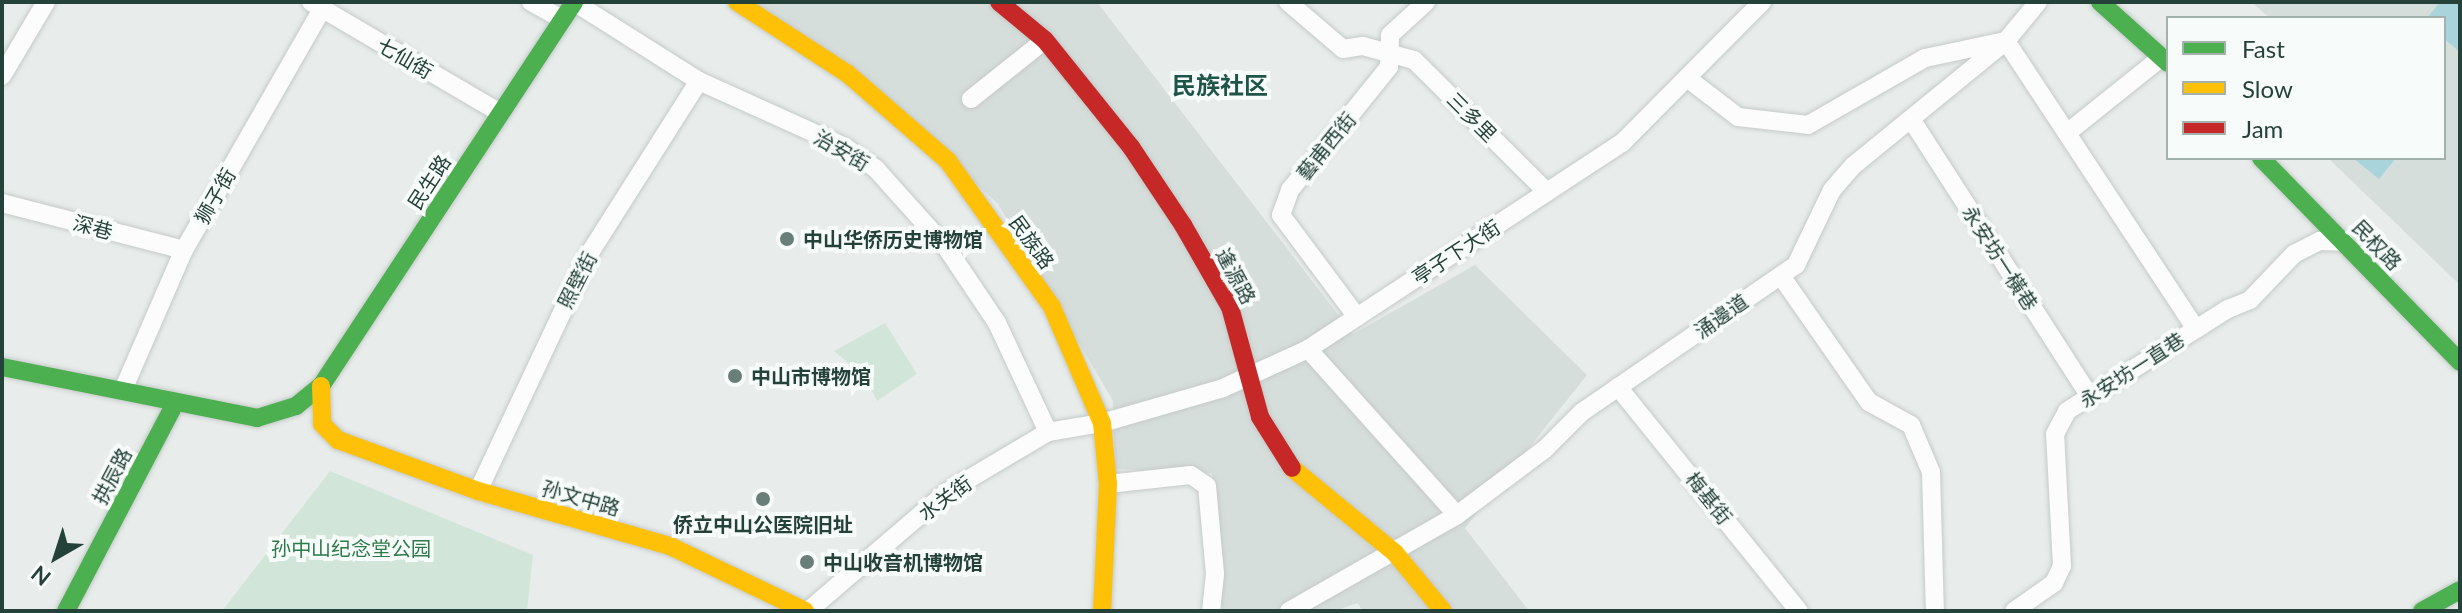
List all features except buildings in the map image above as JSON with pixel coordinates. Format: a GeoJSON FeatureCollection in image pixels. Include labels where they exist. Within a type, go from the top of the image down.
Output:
{"type":"FeatureCollection","features":[{"type":"Feature","properties":{"kind":"street"},"geometry":{"type":"LineString","coordinates":[[2,76],[46,2]]}},
{"type":"Feature","properties":{"kind":"street"},"geometry":{"type":"LineString","coordinates":[[531,2],[562,19]]}},
{"type":"Feature","properties":{"kind":"street","name":"民生路"},"geometry":{"type":"LineString","coordinates":[[321,386],[574,2]]}},
{"type":"Feature","properties":{"kind":"street","name":"治安街"},"geometry":{"type":"LineString","coordinates":[[574,2],[699,81],[845,147],[876,169],[946,247],[997,323],[1048,432]]}},
{"type":"Feature","properties":{"kind":"street","name":"民族路"},"geometry":{"type":"LineString","coordinates":[[737,2],[848,74],[948,161],[1052,307],[1102,423],[1108,484],[1102,611]]}},
{"type":"Feature","properties":{"kind":"street","name":"逢源路"},"geometry":{"type":"LineString","coordinates":[[999,2],[1045,40],[1131,147],[1183,225],[1230,307],[1260,417],[1280,454],[1307,485],[1395,553],[1443,611]]}},
{"type":"Feature","properties":{"kind":"street","name":"三多里"},"geometry":{"type":"LineString","coordinates":[[1288,2],[1343,49],[1363,46],[1414,60],[1547,192]]}},
{"type":"Feature","properties":{"kind":"street"},"geometry":{"type":"LineString","coordinates":[[1390,53],[1390,35],[1426,2]]}},
{"type":"Feature","properties":{"kind":"street","name":"亭子下大街"},"geometry":{"type":"LineString","coordinates":[[1102,423],[1251,377],[1308,349],[1622,143],[1762,2]]}},
{"type":"Feature","properties":{"kind":"street","name":"涌邊道"},"geometry":{"type":"LineString","coordinates":[[1293,610],[1457,515],[1618,387],[1796,265],[1832,190],[1854,165],[2006,41],[2038,2]]}},
{"type":"Feature","properties":{"kind":"street"},"geometry":{"type":"LineString","coordinates":[[2067,133],[2165,60],[2100,2]]}},
{"type":"Feature","properties":{"kind":"street","name":"七仙街"},"geometry":{"type":"LineString","coordinates":[[317,6],[500,113]]}},
{"type":"Feature","properties":{"kind":"street","name":"狮子街"},"geometry":{"type":"LineString","coordinates":[[123,390],[184,250],[317,6]]}},
{"type":"Feature","properties":{"kind":"street"},"geometry":{"type":"LineString","coordinates":[[971,99],[1045,40]]}},
{"type":"Feature","properties":{"kind":"street"},"geometry":{"type":"LineString","coordinates":[[1687,78],[1738,117],[1808,125],[1925,58],[2006,41],[2196,329]]}},
{"type":"Feature","properties":{"kind":"street","name":"藝甫西街"},"geometry":{"type":"LineString","coordinates":[[1357,317],[1281,215],[1290,190],[1389,67],[1390,53]]}},
{"type":"Feature","properties":{"kind":"street","name":"照壁街"},"geometry":{"type":"LineString","coordinates":[[478,491],[591,251],[699,81]]}},
{"type":"Feature","properties":{"kind":"street","name":"永安坊一橫巷"},"geometry":{"type":"LineString","coordinates":[[1911,119],[2090,397]]}},
{"type":"Feature","properties":{"kind":"street","name":"民权路"},"geometry":{"type":"LineString","coordinates":[[2263,160],[2460,362]]}},
{"type":"Feature","properties":{"kind":"street","name":"深巷"},"geometry":{"type":"LineString","coordinates":[[2,203],[184,250]]}},
{"type":"Feature","properties":{"kind":"street","name":"永安坊一直巷"},"geometry":{"type":"LineString","coordinates":[[2014,611],[2054,583],[2062,566],[2055,434],[2067,411],[2196,329],[2250,300],[2294,254],[2320,241],[2344,242]]}},
{"type":"Feature","properties":{"kind":"street"},"geometry":{"type":"LineString","coordinates":[[1781,276],[1869,402],[1911,425],[1931,472],[1935,611]]}},
{"type":"Feature","properties":{"kind":"street"},"geometry":{"type":"LineString","coordinates":[[1308,349],[1457,515]]}},
{"type":"Feature","properties":{"kind":"street"},"geometry":{"type":"LineString","coordinates":[[2,367],[257,418],[296,406],[321,386]]}},
{"type":"Feature","properties":{"kind":"street","name":"孙文中路"},"geometry":{"type":"LineString","coordinates":[[321,386],[322,424],[338,440],[478,491],[670,546],[806,611]]}},
{"type":"Feature","properties":{"kind":"street","name":"梅基街"},"geometry":{"type":"LineString","coordinates":[[1618,387],[1799,611]]}},
{"type":"Feature","properties":{"kind":"street","name":"拱辰路"},"geometry":{"type":"LineString","coordinates":[[66,611],[175,403]]}},
{"type":"Feature","properties":{"kind":"street","name":"水关街"},"geometry":{"type":"LineString","coordinates":[[806,611],[947,492],[1048,432],[1102,423]]}},
{"type":"Feature","properties":{"kind":"street"},"geometry":{"type":"LineString","coordinates":[[1108,484],[1191,475],[1207,486],[1215,574],[1211,611]]}},
{"type":"Feature","properties":{"kind":"street"},"geometry":{"type":"LineString","coordinates":[[2422,611],[2460,590]]}},
{"type":"Feature","properties":{"kind":"shaded area"},"geometry":{"type":"Polygon","coordinates":[[[750,2],[1097,2],[1353,334],[1475,265],[1587,375],[1465,528],[1529,611],[1363,611],[1357,603],[1335,611],[1222,611],[1212,473],[1115,469],[1113,401],[998,204],[857,73],[750,2]]]}},
{"type":"Feature","properties":{"kind":"shaded area"},"geometry":{"type":"Polygon","coordinates":[[[2251,2],[2460,2],[2460,285],[2330,160],[2446,160],[2446,16],[2268,16],[2251,2]]]}},
{"type":"Feature","properties":{"kind":"green space"},"geometry":{"type":"Polygon","coordinates":[[[885,323],[917,374],[877,401],[865,377],[834,351],[885,323]]]}},
{"type":"Feature","properties":{"kind":"green space","name":"孙中山纪念堂公园"},"geometry":{"type":"Polygon","coordinates":[[[330,471],[533,555],[527,611],[222,611],[330,471]]]}},
{"type":"Feature","properties":{"kind":"water"},"geometry":{"type":"Polygon","coordinates":[[[2440,2],[2460,2],[2460,52],[2446,41],[2446,16],[2429,16],[2440,2]]]}},
{"type":"Feature","properties":{"kind":"water"},"geometry":{"type":"Polygon","coordinates":[[[2355,160],[2394,160],[2379,179],[2355,160]]]}},
{"type":"Feature","properties":{"kind":"traffic: fast"},"geometry":{"type":"LineString","coordinates":[[2,367],[257,418],[296,406],[321,386],[574,2]]}},
{"type":"Feature","properties":{"kind":"traffic: fast"},"geometry":{"type":"LineString","coordinates":[[2100,2],[2166,61]]}},
{"type":"Feature","properties":{"kind":"traffic: fast"},"geometry":{"type":"LineString","coordinates":[[2263,160],[2460,362]]}},
{"type":"Feature","properties":{"kind":"traffic: fast"},"geometry":{"type":"LineString","coordinates":[[66,611],[175,403]]}},
{"type":"Feature","properties":{"kind":"traffic: fast"},"geometry":{"type":"LineString","coordinates":[[2422,611],[2460,590]]}},
{"type":"Feature","properties":{"kind":"traffic: slow"},"geometry":{"type":"LineString","coordinates":[[737,2],[848,74],[948,161],[1052,307],[1102,423],[1108,484],[1102,611]]}},
{"type":"Feature","properties":{"kind":"traffic: slow"},"geometry":{"type":"LineString","coordinates":[[321,386],[322,424],[338,440],[478,491],[670,546],[805,611]]}},
{"type":"Feature","properties":{"kind":"traffic: slow"},"geometry":{"type":"LineString","coordinates":[[1292,468],[1395,553],[1443,611]]}},
{"type":"Feature","properties":{"kind":"traffic: jam"},"geometry":{"type":"LineString","coordinates":[[999,2],[1045,40],[1131,147],[1183,225],[1230,307],[1260,417],[1292,468]]}},
{"type":"Feature","properties":{"kind":"place","name":"中山华侨历史博物馆"},"geometry":{"type":"Point","coordinates":[787,239]}},
{"type":"Feature","properties":{"kind":"place","name":"中山市博物馆"},"geometry":{"type":"Point","coordinates":[735,376]}},
{"type":"Feature","properties":{"kind":"place","name":"侨立中山公医院旧址"},"geometry":{"type":"Point","coordinates":[763,499]}},
{"type":"Feature","properties":{"kind":"place","name":"中山收音机博物馆"},"geometry":{"type":"Point","coordinates":[807,562]}},
{"type":"Feature","properties":{"kind":"district","name":"民族社区"},"geometry":{"type":"Point","coordinates":[1220,85]}}]}
